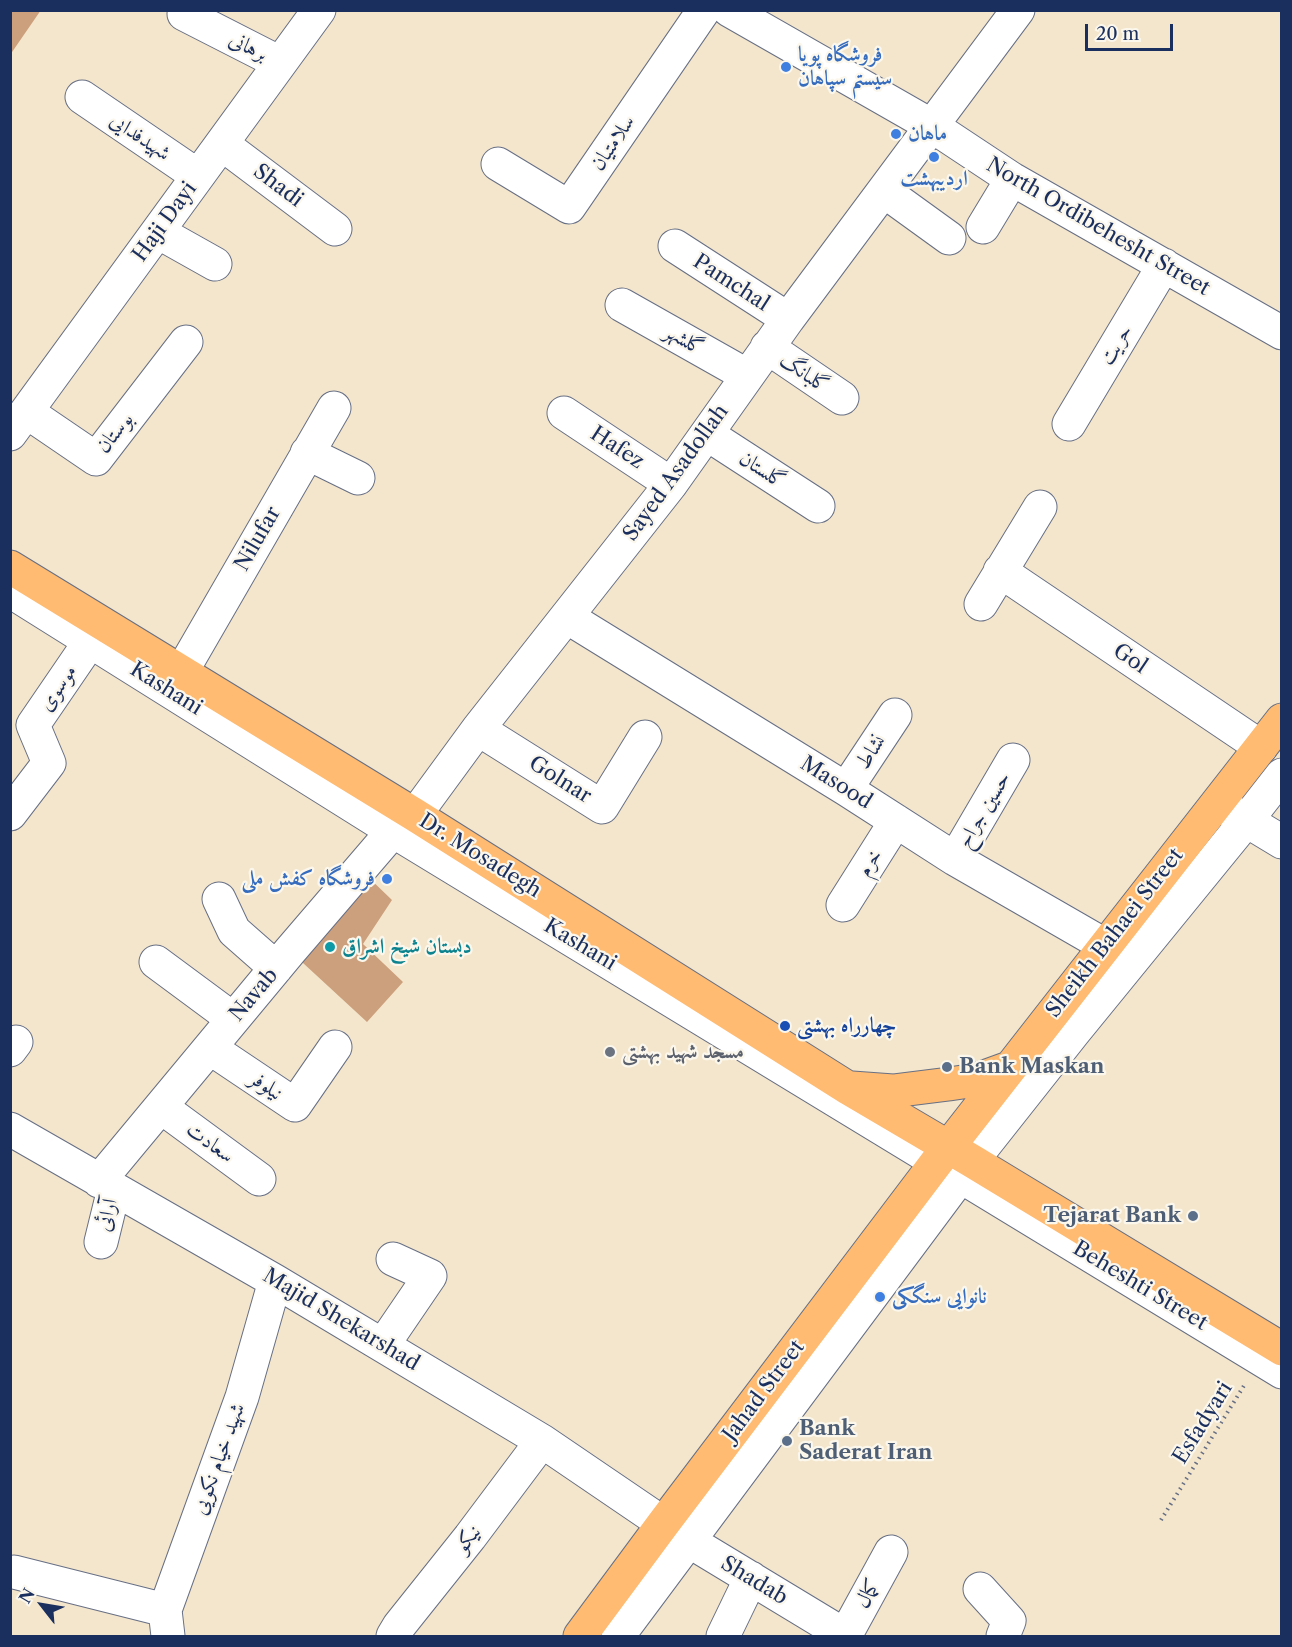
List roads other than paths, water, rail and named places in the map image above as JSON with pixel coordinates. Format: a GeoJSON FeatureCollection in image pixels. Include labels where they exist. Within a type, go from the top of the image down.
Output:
{"type":"FeatureCollection","features":[{"type":"Feature","properties":{"kind":"main road","name":"Dr. Mosadegh"},"geometry":{"type":"LineString","coordinates":[[10,567],[96,632],[182,671],[404,823],[848,1088],[954,1162]]}},
{"type":"Feature","properties":{"kind":"main road","name":"Sheikh Bahaei Street"},"geometry":{"type":"LineString","coordinates":[[954,1162],[1009,1068],[1281,720]]}},
{"type":"Feature","properties":{"kind":"main road"},"geometry":{"type":"LineString","coordinates":[[848,1088],[892,1091],[950,1084],[976,1080],[1009,1068]]}},
{"type":"Feature","properties":{"kind":"main road","name":"Beheshti Street"},"geometry":{"type":"LineString","coordinates":[[954,1162],[1274,1360]]}},
{"type":"Feature","properties":{"kind":"main road","name":"Jahad Street"},"geometry":{"type":"LineString","coordinates":[[580,1636],[676,1532],[954,1162]]}},
{"type":"Feature","properties":{"kind":"street","name":"Haji Dayi"},"geometry":{"type":"LineString","coordinates":[[19,423],[319,10]]}},
{"type":"Feature","properties":{"kind":"street","name":"سلامتیان"},"geometry":{"type":"LineString","coordinates":[[498,164],[569,207],[704,10]]}},
{"type":"Feature","properties":{"kind":"street","name":"North Ordibehesht Street"},"geometry":{"type":"LineString","coordinates":[[729,10],[932,126],[1012,179],[1281,333]]}},
{"type":"Feature","properties":{"kind":"street","name":"Sayed Asadollah"},"geometry":{"type":"LineString","coordinates":[[404,823],[671,484],[746,375],[1018,10]]}},
{"type":"Feature","properties":{"kind":"street","name":"برهانی"},"geometry":{"type":"LineString","coordinates":[[184,14],[280,63]]}},
{"type":"Feature","properties":{"kind":"street","name":"شهیدفدایی"},"geometry":{"type":"LineString","coordinates":[[82,98],[198,176]]}},
{"type":"Feature","properties":{"kind":"street","name":"Shadi"},"geometry":{"type":"LineString","coordinates":[[222,144],[335,229]]}},
{"type":"Feature","properties":{"kind":"street"},"geometry":{"type":"LineString","coordinates":[[983,227],[1012,179]]}},
{"type":"Feature","properties":{"kind":"street"},"geometry":{"type":"LineString","coordinates":[[884,191],[949,238]]}},
{"type":"Feature","properties":{"kind":"street"},"geometry":{"type":"LineString","coordinates":[[158,232],[215,264]]}},
{"type":"Feature","properties":{"kind":"street","name":"Pamchal"},"geometry":{"type":"LineString","coordinates":[[675,246],[788,319]]}},
{"type":"Feature","properties":{"kind":"street","name":"حریت"},"geometry":{"type":"LineString","coordinates":[[1069,424],[1164,265]]}},
{"type":"Feature","properties":{"kind":"street","name":"گلشهر"},"geometry":{"type":"LineString","coordinates":[[622,305],[746,375]]}},
{"type":"Feature","properties":{"kind":"street","name":"بوستان"},"geometry":{"type":"LineString","coordinates":[[19,423],[96,459],[186,342]]}},
{"type":"Feature","properties":{"kind":"street","name":"گلبانگ"},"geometry":{"type":"LineString","coordinates":[[767,347],[842,398]]}},
{"type":"Feature","properties":{"kind":"street","name":"Nilufar"},"geometry":{"type":"LineString","coordinates":[[182,671],[334,408]]}},
{"type":"Feature","properties":{"kind":"street","name":"Hafez"},"geometry":{"type":"LineString","coordinates":[[564,413],[671,484]]}},
{"type":"Feature","properties":{"kind":"street","name":"گلستان"},"geometry":{"type":"LineString","coordinates":[[707,434],[818,506]]}},
{"type":"Feature","properties":{"kind":"street"},"geometry":{"type":"LineString","coordinates":[[307,453],[358,478]]}},
{"type":"Feature","properties":{"kind":"street"},"geometry":{"type":"LineString","coordinates":[[981,604],[1040,507]]}},
{"type":"Feature","properties":{"kind":"street","name":"Gol"},"geometry":{"type":"LineString","coordinates":[[1000,571],[1261,747]]}},
{"type":"Feature","properties":{"kind":"street","name":"Kashani"},"geometry":{"type":"LineString","coordinates":[[10,591],[96,632],[954,1162]]}},
{"type":"Feature","properties":{"kind":"street","name":"Masood"},"geometry":{"type":"LineString","coordinates":[[567,617],[955,859],[1106,946]]}},
{"type":"Feature","properties":{"kind":"street","name":"موسوی"},"geometry":{"type":"LineString","coordinates":[[10,814],[49,763],[33,725],[96,632]]}},
{"type":"Feature","properties":{"kind":"street","name":"نشاط"},"geometry":{"type":"LineString","coordinates":[[846,789],[896,715]]}},
{"type":"Feature","properties":{"kind":"street","name":"Golnar"},"geometry":{"type":"LineString","coordinates":[[478,729],[602,807],[645,737]]}},
{"type":"Feature","properties":{"kind":"street","name":"حسین جراح"},"geometry":{"type":"LineString","coordinates":[[955,859],[1014,760]]}},
{"type":"Feature","properties":{"kind":"street","name":"Sheikh Bahaei Street"},"geometry":{"type":"LineString","coordinates":[[954,1162],[1089,1013],[1281,775]]}},
{"type":"Feature","properties":{"kind":"street"},"geometry":{"type":"LineString","coordinates":[[1218,803],[1281,842]]}},
{"type":"Feature","properties":{"kind":"street","name":"خرم"},"geometry":{"type":"LineString","coordinates":[[843,905],[896,821]]}},
{"type":"Feature","properties":{"kind":"street","name":"Navab"},"geometry":{"type":"LineString","coordinates":[[107,1185],[161,1107],[233,1019],[404,823]]}},
{"type":"Feature","properties":{"kind":"street"},"geometry":{"type":"LineString","coordinates":[[219,899],[234,931],[276,968]]}},
{"type":"Feature","properties":{"kind":"street"},"geometry":{"type":"LineString","coordinates":[[156,962],[233,1019]]}},
{"type":"Feature","properties":{"kind":"street","name":"نیلوفر"},"geometry":{"type":"LineString","coordinates":[[210,1048],[295,1105],[335,1047]]}},
{"type":"Feature","properties":{"kind":"street","name":"سعادت"},"geometry":{"type":"LineString","coordinates":[[161,1107],[259,1179]]}},
{"type":"Feature","properties":{"kind":"street","name":"Majid Shekarshad"},"geometry":{"type":"LineString","coordinates":[[10,1129],[275,1281],[542,1441],[676,1532]]}},
{"type":"Feature","properties":{"kind":"street","name":"آرائی"},"geometry":{"type":"LineString","coordinates":[[101,1242],[107,1185]]}},
{"type":"Feature","properties":{"kind":"street"},"geometry":{"type":"LineString","coordinates":[[383,1345],[430,1276],[393,1259]]}},
{"type":"Feature","properties":{"kind":"street","name":"شهید خیام نکویی"},"geometry":{"type":"LineString","coordinates":[[166,1623],[242,1397],[275,1281]]}},
{"type":"Feature","properties":{"kind":"street","name":"نیکو"},"geometry":{"type":"LineString","coordinates":[[393,1636],[542,1441]]}},
{"type":"Feature","properties":{"kind":"street","name":"Shadab"},"geometry":{"type":"LineString","coordinates":[[676,1532],[845,1636]]}},
{"type":"Feature","properties":{"kind":"street","name":"Jahad Street"},"geometry":{"type":"LineString","coordinates":[[618,1636],[676,1532]]}},
{"type":"Feature","properties":{"kind":"street","name":"کمال"},"geometry":{"type":"LineString","coordinates":[[845,1636],[891,1552]]}},
{"type":"Feature","properties":{"kind":"street"},"geometry":{"type":"LineString","coordinates":[[14,1572],[166,1623]]}},
{"type":"Feature","properties":{"kind":"street"},"geometry":{"type":"LineString","coordinates":[[723,1636],[751,1578]]}},
{"type":"Feature","properties":{"kind":"street"},"geometry":{"type":"LineString","coordinates":[[980,1589],[1009,1621],[1003,1636]]}},
{"type":"Feature","properties":{"kind":"place","name":"فروشگاه پویا سیستم سپاهان"},"geometry":{"type":"Point","coordinates":[786,67]}},
{"type":"Feature","properties":{"kind":"place","name":"ماهان"},"geometry":{"type":"Point","coordinates":[896,134]}},
{"type":"Feature","properties":{"kind":"place","name":"اردیبهشت"},"geometry":{"type":"Point","coordinates":[934,157]}},
{"type":"Feature","properties":{"kind":"place","name":"فروشگاه کفش ملی"},"geometry":{"type":"Point","coordinates":[387,879]}},
{"type":"Feature","properties":{"kind":"place","name":"دبستان شیخ اشراق"},"geometry":{"type":"Point","coordinates":[330,947]}},
{"type":"Feature","properties":{"kind":"place","name":"چهارراه بهشتی"},"geometry":{"type":"Point","coordinates":[785,1026]}},
{"type":"Feature","properties":{"kind":"place","name":"مسجد شهید بهشتی"},"geometry":{"type":"Point","coordinates":[610,1052]}},
{"type":"Feature","properties":{"kind":"place","name":"Bank Maskan"},"geometry":{"type":"Point","coordinates":[947,1067]}},
{"type":"Feature","properties":{"kind":"place","name":"Tejarat Bank"},"geometry":{"type":"Point","coordinates":[1193,1216]}},
{"type":"Feature","properties":{"kind":"place","name":"نانوایی سنگکی"},"geometry":{"type":"Point","coordinates":[880,1297]}},
{"type":"Feature","properties":{"kind":"place","name":"Bank Saderat Iran"},"geometry":{"type":"Point","coordinates":[787,1441]}}]}
